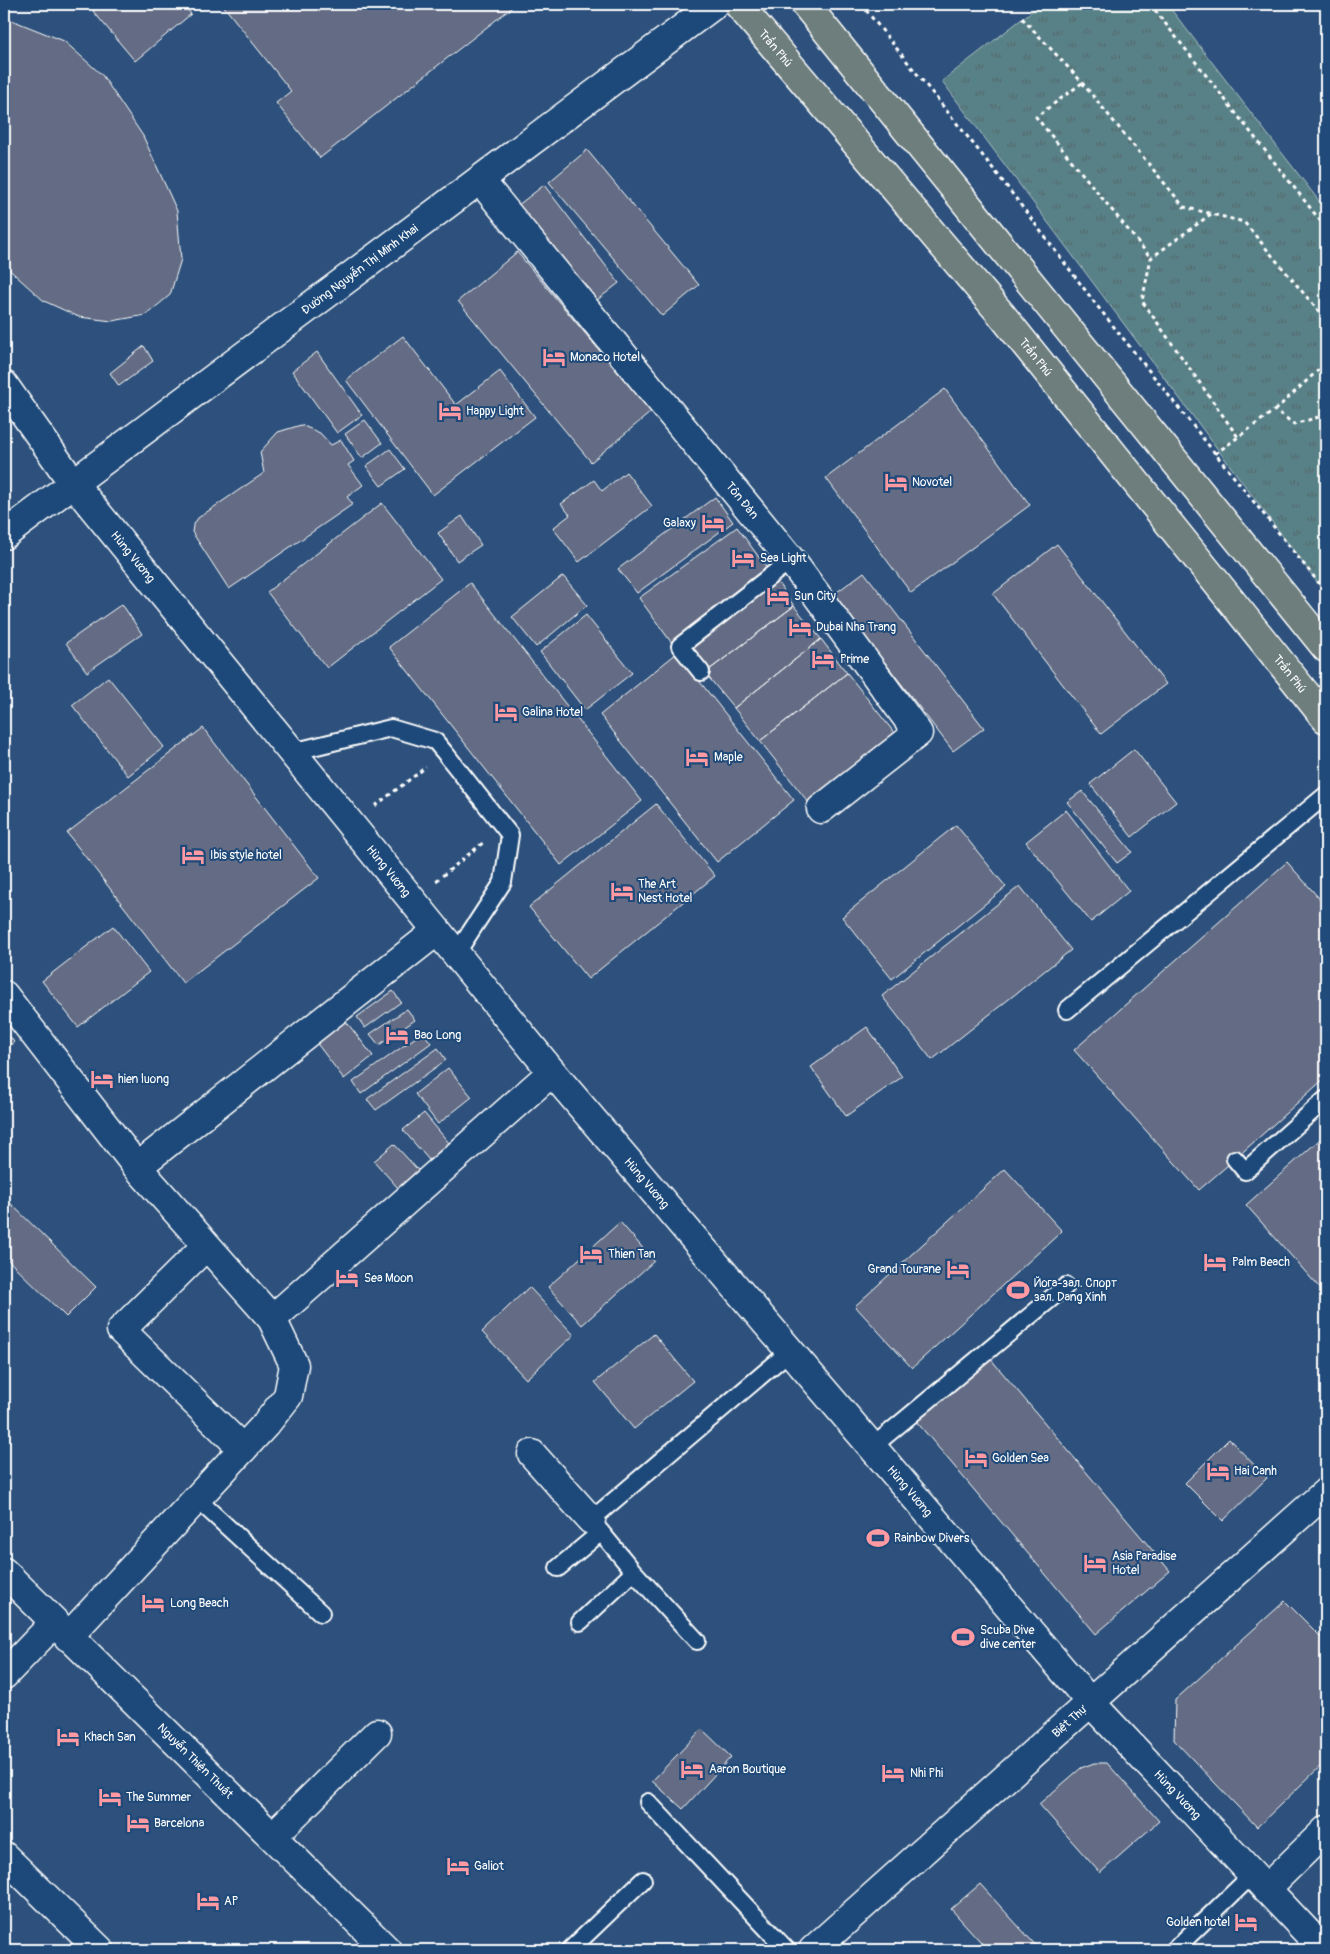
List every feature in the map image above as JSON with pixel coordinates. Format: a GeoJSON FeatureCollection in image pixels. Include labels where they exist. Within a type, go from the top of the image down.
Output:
{"type":"FeatureCollection","features":[{"type":"Feature","properties":{"kind":"main road","name":"Trần Phú"},"geometry":{"type":"LineString","coordinates":[[738,4],[1001,314],[1326,719]]}},
{"type":"Feature","properties":{"kind":"main road"},"geometry":{"type":"LineString","coordinates":[[806,4],[1326,648]]}},
{"type":"Feature","properties":{"kind":"street","name":"Đường Nguyễn Thị Minh Khai"},"geometry":{"type":"LineString","coordinates":[[4,535],[715,4]]}},
{"type":"Feature","properties":{"kind":"street","name":"Tôn Đản"},"geometry":{"type":"LineString","coordinates":[[480,180],[791,560],[918,733],[821,809]]}},
{"type":"Feature","properties":{"kind":"street","name":"Hùng Vương"},"geometry":{"type":"LineString","coordinates":[[4,386],[73,483],[552,1072],[1091,1703],[1324,1950]]}},
{"type":"Feature","properties":{"kind":"street"},"geometry":{"type":"LineString","coordinates":[[136,1167],[437,931]]}},
{"type":"Feature","properties":{"kind":"street"},"geometry":{"type":"LineString","coordinates":[[4,995],[136,1167],[272,1319],[294,1365],[288,1396],[266,1424],[197,1499],[61,1630],[4,1675]]}},
{"type":"Feature","properties":{"kind":"street"},"geometry":{"type":"LineString","coordinates":[[272,1319],[552,1072]]}},
{"type":"Feature","properties":{"kind":"street"},"geometry":{"type":"LineString","coordinates":[[206,1246],[120,1330],[243,1449]]}},
{"type":"Feature","properties":{"kind":"street"},"geometry":{"type":"LineString","coordinates":[[532,1454],[596,1526]]}},
{"type":"Feature","properties":{"kind":"street","name":"Biệt Thự"},"geometry":{"type":"LineString","coordinates":[[813,1950],[1326,1492]]}},
{"type":"Feature","properties":{"kind":"street","name":"Nguyễn Thiện Thuật"},"geometry":{"type":"LineString","coordinates":[[4,1572],[387,1950]]}},
{"type":"Feature","properties":{"kind":"street"},"geometry":{"type":"LineString","coordinates":[[273,1836],[377,1732]]}},
{"type":"Feature","properties":{"kind":"street"},"geometry":{"type":"LineString","coordinates":[[1259,1882],[1326,1830]]}},
{"type":"Feature","properties":{"kind":"street"},"geometry":{"type":"LineString","coordinates":[[4,1856],[100,1950]]}},
{"type":"Feature","properties":{"kind":"lane"},"geometry":{"type":"LineString","coordinates":[[701,672],[680,646],[791,560]]}},
{"type":"Feature","properties":{"kind":"lane"},"geometry":{"type":"LineString","coordinates":[[292,752],[390,728],[436,741],[445,752],[510,835],[503,882],[456,954]]}},
{"type":"Feature","properties":{"kind":"lane"},"geometry":{"type":"LineString","coordinates":[[1067,1010],[1326,795]]}},
{"type":"Feature","properties":{"kind":"lane"},"geometry":{"type":"LineString","coordinates":[[1235,1159],[1245,1171],[1326,1099]]}},
{"type":"Feature","properties":{"kind":"lane"},"geometry":{"type":"LineString","coordinates":[[872,1447],[1066,1286]]}},
{"type":"Feature","properties":{"kind":"lane"},"geometry":{"type":"LineString","coordinates":[[558,1568],[596,1526],[790,1352]]}},
{"type":"Feature","properties":{"kind":"lane"},"geometry":{"type":"LineString","coordinates":[[197,1499],[321,1613]]}},
{"type":"Feature","properties":{"kind":"lane"},"geometry":{"type":"LineString","coordinates":[[596,1526],[634,1572],[697,1640]]}},
{"type":"Feature","properties":{"kind":"lane"},"geometry":{"type":"LineString","coordinates":[[580,1622],[634,1572]]}},
{"type":"Feature","properties":{"kind":"lane"},"geometry":{"type":"LineString","coordinates":[[648,1802],[787,1950]]}},
{"type":"Feature","properties":{"kind":"lane"},"geometry":{"type":"LineString","coordinates":[[570,1950],[642,1880]]}},
{"type":"Feature","properties":{"kind":"lane"},"geometry":{"type":"LineString","coordinates":[[1174,1950],[1259,1882]]}},
{"type":"Feature","properties":{"kind":"path"},"geometry":{"type":"LineString","coordinates":[[861,4],[994,171],[1098,307],[1326,592]]}},
{"type":"Feature","properties":{"kind":"path"},"geometry":{"type":"LineString","coordinates":[[1150,4],[1326,228]]}},
{"type":"Feature","properties":{"kind":"path"},"geometry":{"type":"LineString","coordinates":[[1022,18],[1082,83],[1184,207],[1244,222],[1326,320]]}},
{"type":"Feature","properties":{"kind":"path"},"geometry":{"type":"LineString","coordinates":[[1082,83],[1036,117],[1151,258]]}},
{"type":"Feature","properties":{"kind":"path"},"geometry":{"type":"LineString","coordinates":[[1212,214],[1151,258],[1142,301],[1238,437]]}},
{"type":"Feature","properties":{"kind":"path"},"geometry":{"type":"LineString","coordinates":[[1215,454],[1275,410],[1326,363]]}},
{"type":"Feature","properties":{"kind":"path"},"geometry":{"type":"LineString","coordinates":[[1275,410],[1294,424],[1326,415]]}},
{"type":"Feature","properties":{"kind":"path"},"geometry":{"type":"LineString","coordinates":[[351,824],[445,752]]}},
{"type":"Feature","properties":{"kind":"path"},"geometry":{"type":"LineString","coordinates":[[412,900],[504,826]]}},
{"type":"Feature","properties":{"kind":"green space"},"geometry":{"type":"Polygon","coordinates":[[[1041,4],[1167,4],[1326,210],[1326,594],[942,81],[1041,4]]]}},
{"type":"Feature","properties":{"kind":"building"},"geometry":{"type":"Polygon","coordinates":[[[102,4],[183,4],[191,14],[135,61],[93,11],[102,4]]]}},
{"type":"Feature","properties":{"kind":"building"},"geometry":{"type":"Polygon","coordinates":[[[222,4],[515,5],[320,158],[276,103],[291,91],[222,4]]]}},
{"type":"Feature","properties":{"kind":"building"},"geometry":{"type":"Polygon","coordinates":[[[4,17],[64,41],[102,75],[143,136],[177,211],[181,259],[170,295],[146,315],[112,321],[79,317],[44,301],[4,265],[4,17]]]}},
{"type":"Feature","properties":{"kind":"building"},"geometry":{"type":"Polygon","coordinates":[[[587,150],[699,285],[662,316],[549,182],[587,150]]]}},
{"type":"Feature","properties":{"kind":"building"},"geometry":{"type":"Polygon","coordinates":[[[544,185],[619,283],[592,304],[517,206],[544,185]]]}},
{"type":"Feature","properties":{"kind":"building","name":"Monaco Hotel"},"geometry":{"type":"Polygon","coordinates":[[[517,252],[651,412],[591,462],[458,301],[517,252]]]}},
{"type":"Feature","properties":{"kind":"building","name":"Happy Light"},"geometry":{"type":"Polygon","coordinates":[[[403,336],[456,405],[500,371],[535,417],[433,495],[346,380],[403,336]]]}},
{"type":"Feature","properties":{"kind":"building"},"geometry":{"type":"Polygon","coordinates":[[[144,346],[153,361],[119,386],[110,373],[144,346]]]}},
{"type":"Feature","properties":{"kind":"building"},"geometry":{"type":"Polygon","coordinates":[[[317,352],[362,415],[337,433],[292,371],[317,352]]]}},
{"type":"Feature","properties":{"kind":"building"},"geometry":{"type":"Polygon","coordinates":[[[945,389],[1030,505],[911,593],[826,478],[945,389]]]}},
{"type":"Feature","properties":{"kind":"building"},"geometry":{"type":"Polygon","coordinates":[[[365,420],[382,443],[362,458],[345,434],[365,420]]]}},
{"type":"Feature","properties":{"kind":"building"},"geometry":{"type":"Polygon","coordinates":[[[301,425],[320,433],[331,445],[341,440],[354,461],[348,465],[363,485],[347,497],[353,504],[229,589],[192,532],[193,526],[198,518],[264,473],[260,452],[278,432],[301,425]]]}},
{"type":"Feature","properties":{"kind":"building"},"geometry":{"type":"Polygon","coordinates":[[[390,449],[405,469],[381,486],[366,466],[390,449]]]}},
{"type":"Feature","properties":{"kind":"building"},"geometry":{"type":"Polygon","coordinates":[[[626,472],[652,506],[579,562],[553,528],[570,515],[561,504],[594,480],[602,491],[626,472]]]}},
{"type":"Feature","properties":{"kind":"building"},"geometry":{"type":"Polygon","coordinates":[[[715,497],[733,522],[637,593],[618,569],[715,497]]]}},
{"type":"Feature","properties":{"kind":"building"},"geometry":{"type":"Polygon","coordinates":[[[382,503],[441,579],[327,668],[267,592],[382,503]]]}},
{"type":"Feature","properties":{"kind":"building"},"geometry":{"type":"Polygon","coordinates":[[[462,516],[481,545],[457,561],[438,533],[462,516]]]}},
{"type":"Feature","properties":{"kind":"building"},"geometry":{"type":"Polygon","coordinates":[[[737,527],[769,571],[671,642],[639,598],[737,527]]]}},
{"type":"Feature","properties":{"kind":"building"},"geometry":{"type":"Polygon","coordinates":[[[1057,544],[1166,684],[1101,734],[993,594],[1057,544]]]}},
{"type":"Feature","properties":{"kind":"building"},"geometry":{"type":"Polygon","coordinates":[[[864,572],[984,728],[953,751],[833,595],[864,572]]]}},
{"type":"Feature","properties":{"kind":"building"},"geometry":{"type":"Polygon","coordinates":[[[563,576],[587,605],[536,647],[512,617],[563,576]]]}},
{"type":"Feature","properties":{"kind":"building"},"geometry":{"type":"Polygon","coordinates":[[[776,580],[794,606],[705,673],[685,647],[776,580]]]}},
{"type":"Feature","properties":{"kind":"building","name":"Galina Hotel"},"geometry":{"type":"Polygon","coordinates":[[[470,583],[642,801],[561,865],[389,647],[470,583]]]}},
{"type":"Feature","properties":{"kind":"building"},"geometry":{"type":"Polygon","coordinates":[[[122,604],[142,634],[87,672],[66,643],[122,604]]]}},
{"type":"Feature","properties":{"kind":"building"},"geometry":{"type":"Polygon","coordinates":[[[794,606],[821,639],[734,708],[705,673],[794,606]]]}},
{"type":"Feature","properties":{"kind":"building"},"geometry":{"type":"Polygon","coordinates":[[[586,615],[632,673],[585,710],[540,652],[586,615]]]}},
{"type":"Feature","properties":{"kind":"building"},"geometry":{"type":"Polygon","coordinates":[[[821,639],[847,673],[760,741],[734,708],[821,639]]]}},
{"type":"Feature","properties":{"kind":"building","name":"Maple"},"geometry":{"type":"Polygon","coordinates":[[[677,653],[794,800],[717,862],[600,715],[677,653]]]}},
{"type":"Feature","properties":{"kind":"building"},"geometry":{"type":"Polygon","coordinates":[[[847,673],[904,745],[816,812],[760,741],[847,673]]]}},
{"type":"Feature","properties":{"kind":"building"},"geometry":{"type":"Polygon","coordinates":[[[108,677],[164,747],[128,776],[72,705],[108,677]]]}},
{"type":"Feature","properties":{"kind":"building","name":"Ibis style hotel"},"geometry":{"type":"Polygon","coordinates":[[[203,728],[319,878],[183,983],[67,833],[203,728]]]}},
{"type":"Feature","properties":{"kind":"building"},"geometry":{"type":"Polygon","coordinates":[[[1134,749],[1176,802],[1132,837],[1090,784],[1134,749]]]}},
{"type":"Feature","properties":{"kind":"building"},"geometry":{"type":"Polygon","coordinates":[[[1082,791],[1132,852],[1117,863],[1067,802],[1082,791]]]}},
{"type":"Feature","properties":{"kind":"building","name":"The Art Nest Hotel"},"geometry":{"type":"Polygon","coordinates":[[[656,804],[715,876],[588,979],[529,907],[656,804]]]}},
{"type":"Feature","properties":{"kind":"building"},"geometry":{"type":"Polygon","coordinates":[[[1066,810],[1129,891],[1091,922],[1026,842],[1066,810]]]}},
{"type":"Feature","properties":{"kind":"building"},"geometry":{"type":"Polygon","coordinates":[[[956,825],[1006,887],[892,979],[842,917],[956,825]]]}},
{"type":"Feature","properties":{"kind":"building"},"geometry":{"type":"Polygon","coordinates":[[[1287,862],[1326,906],[1326,1077],[1199,1190],[1074,1050],[1287,862]]]}},
{"type":"Feature","properties":{"kind":"building"},"geometry":{"type":"Polygon","coordinates":[[[1020,886],[1071,950],[932,1060],[882,996],[1020,886]]]}},
{"type":"Feature","properties":{"kind":"building"},"geometry":{"type":"Polygon","coordinates":[[[113,926],[149,972],[78,1027],[42,981],[113,926]]]}},
{"type":"Feature","properties":{"kind":"building"},"geometry":{"type":"Polygon","coordinates":[[[393,991],[401,1002],[365,1028],[357,1017],[393,991]]]}},
{"type":"Feature","properties":{"kind":"building"},"geometry":{"type":"Polygon","coordinates":[[[407,1009],[415,1020],[379,1045],[370,1034],[407,1009]]]}},
{"type":"Feature","properties":{"kind":"building"},"geometry":{"type":"Polygon","coordinates":[[[341,1015],[373,1056],[344,1079],[312,1037],[341,1015]]]}},
{"type":"Feature","properties":{"kind":"building"},"geometry":{"type":"Polygon","coordinates":[[[867,1027],[902,1077],[846,1116],[811,1067],[867,1027]]]}},
{"type":"Feature","properties":{"kind":"building"},"geometry":{"type":"Polygon","coordinates":[[[4,1029],[14,1042],[4,1050],[4,1029]]]}},
{"type":"Feature","properties":{"kind":"building"},"geometry":{"type":"Polygon","coordinates":[[[423,1032],[431,1043],[361,1094],[353,1082],[423,1032]]]}},
{"type":"Feature","properties":{"kind":"building"},"geometry":{"type":"Polygon","coordinates":[[[438,1048],[446,1060],[376,1110],[367,1099],[438,1048]]]}},
{"type":"Feature","properties":{"kind":"building"},"geometry":{"type":"Polygon","coordinates":[[[448,1068],[472,1097],[438,1124],[415,1094],[448,1068]]]}},
{"type":"Feature","properties":{"kind":"building"},"geometry":{"type":"Polygon","coordinates":[[[424,1113],[449,1143],[429,1160],[403,1130],[424,1113]]]}},
{"type":"Feature","properties":{"kind":"building"},"geometry":{"type":"Polygon","coordinates":[[[1326,1134],[1326,1295],[1246,1205],[1326,1134]]]}},
{"type":"Feature","properties":{"kind":"building"},"geometry":{"type":"Polygon","coordinates":[[[394,1144],[418,1170],[398,1188],[374,1161],[394,1144]]]}},
{"type":"Feature","properties":{"kind":"building","name":"Grand Tourane"},"geometry":{"type":"Polygon","coordinates":[[[1005,1169],[1062,1231],[912,1368],[855,1306],[1005,1169]]]}},
{"type":"Feature","properties":{"kind":"building"},"geometry":{"type":"Polygon","coordinates":[[[4,1197],[96,1287],[66,1317],[4,1256],[4,1197]]]}},
{"type":"Feature","properties":{"kind":"building"},"geometry":{"type":"Polygon","coordinates":[[[620,1222],[654,1261],[582,1325],[548,1287],[620,1222]]]}},
{"type":"Feature","properties":{"kind":"building"},"geometry":{"type":"Polygon","coordinates":[[[529,1287],[574,1335],[526,1379],[482,1332],[529,1287]]]}},
{"type":"Feature","properties":{"kind":"building"},"geometry":{"type":"Polygon","coordinates":[[[654,1334],[693,1381],[634,1429],[595,1382],[654,1334]]]}},
{"type":"Feature","properties":{"kind":"building"},"geometry":{"type":"Polygon","coordinates":[[[989,1357],[1170,1571],[1096,1634],[915,1420],[989,1357]]]}},
{"type":"Feature","properties":{"kind":"building"},"geometry":{"type":"Polygon","coordinates":[[[1229,1439],[1267,1478],[1223,1521],[1185,1483],[1229,1439]]]}},
{"type":"Feature","properties":{"kind":"building"},"geometry":{"type":"Polygon","coordinates":[[[1285,1601],[1326,1642],[1326,1761],[1257,1827],[1174,1740],[1175,1700],[1285,1601]]]}},
{"type":"Feature","properties":{"kind":"building","name":"Aaron Boutique"},"geometry":{"type":"Polygon","coordinates":[[[702,1729],[731,1757],[683,1809],[652,1781],[702,1729]]]}},
{"type":"Feature","properties":{"kind":"building"},"geometry":{"type":"Polygon","coordinates":[[[1094,1763],[1107,1763],[1159,1821],[1100,1873],[1039,1804],[1081,1768],[1094,1763]]]}},
{"type":"Feature","properties":{"kind":"building"},"geometry":{"type":"Polygon","coordinates":[[[980,1884],[1040,1950],[988,1950],[951,1909],[980,1884]]]}},
{"type":"Feature","properties":{"kind":"place","name":"Monaco Hotel"},"geometry":{"type":"Point","coordinates":[554,357]}},
{"type":"Feature","properties":{"kind":"place","name":"Happy Light"},"geometry":{"type":"Point","coordinates":[450,411]}},
{"type":"Feature","properties":{"kind":"place","name":"Novotel"},"geometry":{"type":"Point","coordinates":[896,482]}},
{"type":"Feature","properties":{"kind":"place","name":"Galaxy"},"geometry":{"type":"Point","coordinates":[713,523]}},
{"type":"Feature","properties":{"kind":"place","name":"Sea Light"},"geometry":{"type":"Point","coordinates":[743,558]}},
{"type":"Feature","properties":{"kind":"place","name":"Sun City"},"geometry":{"type":"Point","coordinates":[778,596]}},
{"type":"Feature","properties":{"kind":"place","name":"Dubai Nha Trang"},"geometry":{"type":"Point","coordinates":[800,627]}},
{"type":"Feature","properties":{"kind":"place","name":"Prime"},"geometry":{"type":"Point","coordinates":[823,659]}},
{"type":"Feature","properties":{"kind":"place","name":"Galina Hotel"},"geometry":{"type":"Point","coordinates":[506,712]}},
{"type":"Feature","properties":{"kind":"place","name":"Maple"},"geometry":{"type":"Point","coordinates":[697,757]}},
{"type":"Feature","properties":{"kind":"place","name":"Ibis style hotel"},"geometry":{"type":"Point","coordinates":[193,855]}},
{"type":"Feature","properties":{"kind":"place","name":"The Art Nest Hotel"},"geometry":{"type":"Point","coordinates":[622,891]}},
{"type":"Feature","properties":{"kind":"place","name":"Bao Long"},"geometry":{"type":"Point","coordinates":[397,1035]}},
{"type":"Feature","properties":{"kind":"place","name":"hien luong"},"geometry":{"type":"Point","coordinates":[102,1079]}},
{"type":"Feature","properties":{"kind":"place","name":"Thien Tan"},"geometry":{"type":"Point","coordinates":[591,1254]}},
{"type":"Feature","properties":{"kind":"place","name":"Palm Beach"},"geometry":{"type":"Point","coordinates":[1215,1262]}},
{"type":"Feature","properties":{"kind":"place","name":"Grand Tourane"},"geometry":{"type":"Point","coordinates":[958,1269]}},
{"type":"Feature","properties":{"kind":"place","name":"Sea Moon"},"geometry":{"type":"Point","coordinates":[347,1278]}},
{"type":"Feature","properties":{"kind":"place","name":"Йога-зал. Спорт зал. Dang Xinh"},"geometry":{"type":"Point","coordinates":[1018,1290]}},
{"type":"Feature","properties":{"kind":"place","name":"Golden Sea"},"geometry":{"type":"Point","coordinates":[976,1458]}},
{"type":"Feature","properties":{"kind":"place","name":"Hai Canh"},"geometry":{"type":"Point","coordinates":[1218,1471]}},
{"type":"Feature","properties":{"kind":"place","name":"Rainbow Divers"},"geometry":{"type":"Point","coordinates":[878,1538]}},
{"type":"Feature","properties":{"kind":"place","name":"Asia Paradise Hotel"},"geometry":{"type":"Point","coordinates":[1095,1563]}},
{"type":"Feature","properties":{"kind":"place","name":"Long Beach"},"geometry":{"type":"Point","coordinates":[153,1603]}},
{"type":"Feature","properties":{"kind":"place","name":"Scuba Dive dive center"},"geometry":{"type":"Point","coordinates":[963,1637]}},
{"type":"Feature","properties":{"kind":"place","name":"Khach San"},"geometry":{"type":"Point","coordinates":[68,1737]}},
{"type":"Feature","properties":{"kind":"place","name":"Aaron Boutique"},"geometry":{"type":"Point","coordinates":[692,1769]}},
{"type":"Feature","properties":{"kind":"place","name":"Nhi Phi"},"geometry":{"type":"Point","coordinates":[893,1773]}},
{"type":"Feature","properties":{"kind":"place","name":"The Summer"},"geometry":{"type":"Point","coordinates":[110,1797]}},
{"type":"Feature","properties":{"kind":"place","name":"Barcelona"},"geometry":{"type":"Point","coordinates":[138,1823]}},
{"type":"Feature","properties":{"kind":"place","name":"Galiot"},"geometry":{"type":"Point","coordinates":[458,1866]}},
{"type":"Feature","properties":{"kind":"place","name":"AP"},"geometry":{"type":"Point","coordinates":[208,1901]}},
{"type":"Feature","properties":{"kind":"place","name":"Golden hotel"},"geometry":{"type":"Point","coordinates":[1246,1922]}}]}
